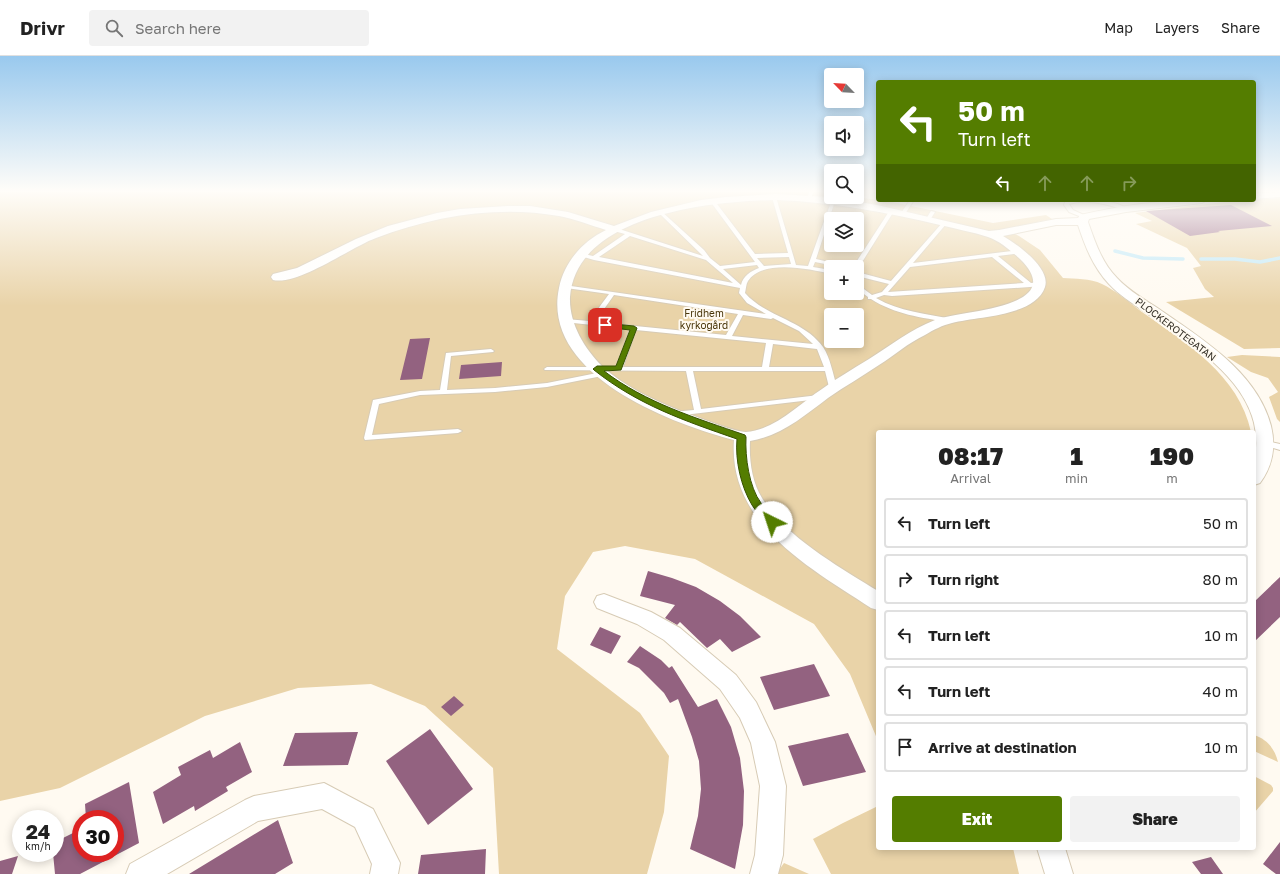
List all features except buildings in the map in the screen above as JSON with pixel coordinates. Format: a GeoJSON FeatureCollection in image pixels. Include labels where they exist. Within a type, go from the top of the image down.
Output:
{"type":"FeatureCollection","features":[{"type":"Feature","properties":{"kind":"street"},"geometry":{"type":"LineString","coordinates":[[277,277],[300,272],[366,238],[389,230]]}},
{"type":"Feature","properties":{"kind":"street"},"geometry":{"type":"LineString","coordinates":[[616,230],[622,232]]}},
{"type":"Feature","properties":{"kind":"street"},"geometry":{"type":"LineString","coordinates":[[626,230],[592,244],[580,256],[571,269],[563,298],[566,321],[584,356],[599,371],[633,394],[675,414],[742,437],[775,428],[833,387],[908,338],[927,328],[949,320],[977,316],[1019,304],[1029,299],[1038,290],[1035,284],[1034,270],[1020,252],[1002,239],[992,234],[976,230]]}},
{"type":"Feature","properties":{"kind":"street"},"geometry":{"type":"LineString","coordinates":[[992,234],[1012,230]]}},
{"type":"Feature","properties":{"kind":"street","name":"PLOCKEROTEGATAN"},"geometry":{"type":"LineString","coordinates":[[1087,230],[1097,259],[1112,280],[1192,339],[1232,373],[1250,394],[1263,422],[1266,443],[1263,462],[1256,475]]}},
{"type":"Feature","properties":{"kind":"street"},"geometry":{"type":"LineString","coordinates":[[742,437],[741,452],[743,464],[756,504],[788,540],[876,601]]}},
{"type":"Feature","properties":{"kind":"street"},"geometry":{"type":"LineString","coordinates":[[604,602],[644,618],[672,634],[728,682],[748,710],[763,742],[773,786],[769,855],[764,874]]}},
{"type":"Feature","properties":{"kind":"street"},"geometry":{"type":"LineString","coordinates":[[140,874],[254,809],[324,796],[364,818],[386,863],[384,874]]}},
{"type":"Feature","properties":{"kind":"street"},"geometry":{"type":"LineString","coordinates":[[1052,850],[1059,874]]}},
{"type":"Feature","properties":{"kind":"lane"},"geometry":{"type":"LineString","coordinates":[[680,230],[732,282],[742,287]]}},
{"type":"Feature","properties":{"kind":"lane"},"geometry":{"type":"LineString","coordinates":[[733,230],[763,269]]}},
{"type":"Feature","properties":{"kind":"lane"},"geometry":{"type":"LineString","coordinates":[[783,230],[794,266]]}},
{"type":"Feature","properties":{"kind":"lane"},"geometry":{"type":"LineString","coordinates":[[810,267],[823,230]]}},
{"type":"Feature","properties":{"kind":"lane"},"geometry":{"type":"LineString","coordinates":[[860,260],[880,230]]}},
{"type":"Feature","properties":{"kind":"lane"},"geometry":{"type":"LineString","coordinates":[[884,293],[939,230]]}},
{"type":"Feature","properties":{"kind":"lane"},"geometry":{"type":"LineString","coordinates":[[594,258],[622,232],[708,259]]}},
{"type":"Feature","properties":{"kind":"lane"},"geometry":{"type":"LineString","coordinates":[[909,265],[1020,252]]}},
{"type":"Feature","properties":{"kind":"lane"},"geometry":{"type":"LineString","coordinates":[[753,256],[790,255]]}},
{"type":"Feature","properties":{"kind":"lane"},"geometry":{"type":"LineString","coordinates":[[994,255],[1035,284]]}},
{"type":"Feature","properties":{"kind":"lane"},"geometry":{"type":"LineString","coordinates":[[580,256],[742,287]]}},
{"type":"Feature","properties":{"kind":"lane"},"geometry":{"type":"LineString","coordinates":[[813,260],[824,262]]}},
{"type":"Feature","properties":{"kind":"lane"},"geometry":{"type":"LineString","coordinates":[[718,268],[758,263]]}},
{"type":"Feature","properties":{"kind":"lane"},"geometry":{"type":"LineString","coordinates":[[824,270],[810,267],[794,266],[775,266],[763,269],[750,275],[745,280],[742,287],[742,293],[752,304],[782,318],[810,336],[820,347],[833,387]]}},
{"type":"Feature","properties":{"kind":"lane"},"geometry":{"type":"LineString","coordinates":[[864,276],[892,283]]}},
{"type":"Feature","properties":{"kind":"lane"},"geometry":{"type":"LineString","coordinates":[[870,298],[884,293],[892,294],[1035,284]]}},
{"type":"Feature","properties":{"kind":"lane"},"geometry":{"type":"LineString","coordinates":[[566,286],[782,318]]}},
{"type":"Feature","properties":{"kind":"lane"},"geometry":{"type":"LineString","coordinates":[[864,292],[870,298],[889,307],[908,313],[949,320]]}},
{"type":"Feature","properties":{"kind":"lane"},"geometry":{"type":"LineString","coordinates":[[591,324],[613,293]]}},
{"type":"Feature","properties":{"kind":"lane"},"geometry":{"type":"LineString","coordinates":[[728,338],[741,313]]}},
{"type":"Feature","properties":{"kind":"lane"},"geometry":{"type":"LineString","coordinates":[[566,321],[820,347]]}},
{"type":"Feature","properties":{"kind":"lane"},"geometry":{"type":"LineString","coordinates":[[619,369],[634,328]]}},
{"type":"Feature","properties":{"kind":"lane"},"geometry":{"type":"LineString","coordinates":[[765,368],[770,342]]}},
{"type":"Feature","properties":{"kind":"lane"},"geometry":{"type":"LineString","coordinates":[[443,393],[448,354],[491,351]]}},
{"type":"Feature","properties":{"kind":"lane"},"geometry":{"type":"LineString","coordinates":[[547,369],[599,371],[619,369],[689,368],[828,369]]}},
{"type":"Feature","properties":{"kind":"lane"},"geometry":{"type":"LineString","coordinates":[[689,368],[698,411]]}},
{"type":"Feature","properties":{"kind":"lane"},"geometry":{"type":"LineString","coordinates":[[458,430],[368,438],[376,402],[420,392],[443,393],[547,385],[599,371]]}},
{"type":"Feature","properties":{"kind":"lane"},"geometry":{"type":"LineString","coordinates":[[675,414],[819,397]]}},
{"type":"Feature","properties":{"kind":"lane"},"geometry":{"type":"LineString","coordinates":[[1266,443],[1280,447]]}},
{"type":"Feature","properties":{"kind":"green space","name":"Fridhem kyrkogård"},"geometry":{"type":"Polygon","coordinates":[[[0,230],[824,230],[824,252],[864,252],[864,230],[1007,230],[1019,236],[1040,250],[1063,278],[1093,281],[1107,287],[1193,349],[1223,377],[1245,412],[1250,430],[876,430],[876,736],[850,674],[814,624],[695,559],[625,546],[593,552],[565,596],[557,649],[640,713],[669,756],[664,812],[647,874],[499,874],[493,768],[425,706],[371,684],[298,688],[205,716],[60,788],[0,801],[0,230]]]}},
{"type":"Feature","properties":{"kind":"green space"},"geometry":{"type":"Polygon","coordinates":[[[1149,230],[1280,230],[1280,348],[1244,349],[1166,302],[1214,297],[1205,289],[1193,268],[1201,266],[1187,248],[1149,230]]]}},
{"type":"Feature","properties":{"kind":"green space"},"geometry":{"type":"Polygon","coordinates":[[[1242,355],[1280,357],[1280,422],[1277,419],[1269,397],[1278,392],[1268,378],[1251,372],[1227,357],[1242,355]]]}},
{"type":"Feature","properties":{"kind":"green space"},"geometry":{"type":"Polygon","coordinates":[[[1256,736],[1270,745],[1278,762],[1256,752],[1256,736]]]}},
{"type":"Feature","properties":{"kind":"green space"},"geometry":{"type":"Polygon","coordinates":[[[1256,777],[1271,785],[1273,791],[1256,811],[1256,777]]]}},
{"type":"Feature","properties":{"kind":"green space"},"geometry":{"type":"Polygon","coordinates":[[[876,807],[876,850],[1013,850],[1019,874],[831,874],[813,839],[876,807]]]}},
{"type":"Feature","properties":{"kind":"green space"},"geometry":{"type":"Polygon","coordinates":[[[784,863],[809,874],[779,874],[779,870],[784,863]]]}},
{"type":"Feature","properties":{"kind":"waterway"},"geometry":{"type":"LineString","coordinates":[[1115,251],[1143,258],[1183,259]]}},
{"type":"Feature","properties":{"kind":"waterway"},"geometry":{"type":"LineString","coordinates":[[1201,259],[1235,259],[1260,262],[1280,258]]}},
{"type":"Feature","properties":{"kind":"route"},"geometry":{"type":"LineString","coordinates":[[605,325],[634,328],[619,369],[597,369],[616,384],[655,405],[707,426],[742,437],[741,452],[745,475],[756,504],[772,522]]}}]}
